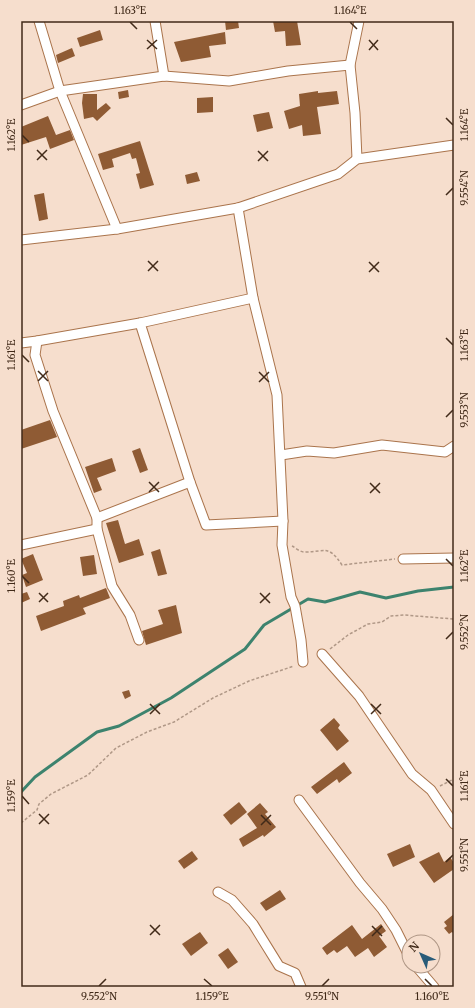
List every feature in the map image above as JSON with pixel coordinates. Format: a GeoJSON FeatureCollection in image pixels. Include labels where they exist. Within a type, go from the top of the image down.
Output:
{"type":"FeatureCollection","features":[{"type":"Feature","properties":{"kind":"street"},"geometry":{"type":"LineString","coordinates":[[38,21],[60,91],[117,229]]}},
{"type":"Feature","properties":{"kind":"street"},"geometry":{"type":"LineString","coordinates":[[155,21],[164,76]]}},
{"type":"Feature","properties":{"kind":"street"},"geometry":{"type":"LineString","coordinates":[[357,159],[355,113],[350,65],[359,21]]}},
{"type":"Feature","properties":{"kind":"street"},"geometry":{"type":"LineString","coordinates":[[21,104],[60,91],[164,76],[229,81],[288,71],[350,65]]}},
{"type":"Feature","properties":{"kind":"street"},"geometry":{"type":"LineString","coordinates":[[21,240],[117,229],[238,208],[338,174],[357,159],[454,144]]}},
{"type":"Feature","properties":{"kind":"street"},"geometry":{"type":"LineString","coordinates":[[238,208],[253,298],[277,396],[281,455],[283,521],[282,546],[291,597],[295,606],[303,662]]}},
{"type":"Feature","properties":{"kind":"street"},"geometry":{"type":"LineString","coordinates":[[21,343],[37,342],[140,323],[253,298]]}},
{"type":"Feature","properties":{"kind":"street"},"geometry":{"type":"LineString","coordinates":[[140,323],[190,482],[206,525],[283,521]]}},
{"type":"Feature","properties":{"kind":"street"},"geometry":{"type":"LineString","coordinates":[[37,342],[35,355],[54,411],[97,518],[97,529],[112,586],[130,615],[139,640]]}},
{"type":"Feature","properties":{"kind":"street"},"geometry":{"type":"LineString","coordinates":[[281,455],[307,452],[334,453],[382,445],[445,452],[454,446]]}},
{"type":"Feature","properties":{"kind":"street"},"geometry":{"type":"LineString","coordinates":[[97,518],[190,482]]}},
{"type":"Feature","properties":{"kind":"street"},"geometry":{"type":"LineString","coordinates":[[21,545],[97,529]]}},
{"type":"Feature","properties":{"kind":"street"},"geometry":{"type":"LineString","coordinates":[[403,558],[454,558]]}},
{"type":"Feature","properties":{"kind":"street"},"geometry":{"type":"LineString","coordinates":[[322,654],[359,696],[412,774],[431,790],[454,824]]}},
{"type":"Feature","properties":{"kind":"street"},"geometry":{"type":"LineString","coordinates":[[299,800],[360,883],[382,909],[401,940]]}},
{"type":"Feature","properties":{"kind":"street"},"geometry":{"type":"LineString","coordinates":[[218,892],[232,900],[253,924],[279,966],[295,973],[301,987]]}},
{"type":"Feature","properties":{"kind":"street"},"geometry":{"type":"LineString","coordinates":[[423,974],[434,987]]}},
{"type":"Feature","properties":{"kind":"path"},"geometry":{"type":"LineString","coordinates":[[282,546],[293,546],[305,553],[323,549],[338,558],[342,564],[403,558]]}},
{"type":"Feature","properties":{"kind":"path"},"geometry":{"type":"LineString","coordinates":[[322,654],[338,645],[348,635],[368,624],[382,622],[391,616],[404,615],[454,619]]}},
{"type":"Feature","properties":{"kind":"path"},"geometry":{"type":"LineString","coordinates":[[21,823],[37,810],[39,804],[51,794],[88,775],[116,748],[147,732],[174,722],[213,698],[249,681],[303,662]]}},
{"type":"Feature","properties":{"kind":"path"},"geometry":{"type":"LineString","coordinates":[[431,790],[454,779]]}},
{"type":"Feature","properties":{"kind":"building"},"geometry":{"type":"Polygon","coordinates":[[[225,21],[238,21],[239,28],[226,30],[225,21]]]}},
{"type":"Feature","properties":{"kind":"building"},"geometry":{"type":"Polygon","coordinates":[[[273,21],[297,21],[301,45],[286,46],[285,31],[275,32],[273,21]]]}},
{"type":"Feature","properties":{"kind":"building"},"geometry":{"type":"Polygon","coordinates":[[[100,30],[103,40],[80,47],[77,38],[100,30]]]}},
{"type":"Feature","properties":{"kind":"building"},"geometry":{"type":"Polygon","coordinates":[[[225,32],[226,44],[209,46],[211,57],[181,62],[174,42],[225,32]]]}},
{"type":"Feature","properties":{"kind":"building"},"geometry":{"type":"Polygon","coordinates":[[[72,48],[75,56],[58,63],[56,55],[72,48]]]}},
{"type":"Feature","properties":{"kind":"building"},"geometry":{"type":"Polygon","coordinates":[[[128,90],[129,97],[119,99],[118,92],[128,90]]]}},
{"type":"Feature","properties":{"kind":"building"},"geometry":{"type":"Polygon","coordinates":[[[318,91],[318,93],[337,91],[339,104],[317,107],[321,134],[303,136],[302,125],[289,129],[284,111],[300,106],[299,94],[318,91]]]}},
{"type":"Feature","properties":{"kind":"building"},"geometry":{"type":"Polygon","coordinates":[[[83,94],[97,94],[97,110],[106,103],[111,108],[97,121],[93,117],[84,119],[82,103],[83,94]]]}},
{"type":"Feature","properties":{"kind":"building"},"geometry":{"type":"Polygon","coordinates":[[[213,97],[213,112],[197,113],[197,98],[213,97]]]}},
{"type":"Feature","properties":{"kind":"building"},"geometry":{"type":"Polygon","coordinates":[[[269,112],[273,128],[257,132],[253,115],[269,112]]]}},
{"type":"Feature","properties":{"kind":"building"},"geometry":{"type":"Polygon","coordinates":[[[48,116],[56,135],[70,130],[74,140],[50,149],[46,137],[21,145],[21,127],[48,116]]]}},
{"type":"Feature","properties":{"kind":"building"},"geometry":{"type":"Polygon","coordinates":[[[140,141],[154,185],[140,189],[136,174],[140,173],[136,158],[132,159],[130,153],[112,159],[114,167],[103,170],[98,154],[140,141]]]}},
{"type":"Feature","properties":{"kind":"building"},"geometry":{"type":"Polygon","coordinates":[[[197,172],[200,181],[187,184],[185,175],[197,172]]]}},
{"type":"Feature","properties":{"kind":"building"},"geometry":{"type":"Polygon","coordinates":[[[44,193],[48,219],[39,221],[34,195],[44,193]]]}},
{"type":"Feature","properties":{"kind":"building"},"geometry":{"type":"Polygon","coordinates":[[[50,420],[57,437],[21,449],[21,430],[50,420]]]}},
{"type":"Feature","properties":{"kind":"building"},"geometry":{"type":"Polygon","coordinates":[[[140,448],[148,470],[140,473],[132,451],[140,448]]]}},
{"type":"Feature","properties":{"kind":"building"},"geometry":{"type":"Polygon","coordinates":[[[112,458],[116,471],[97,478],[102,490],[94,493],[85,467],[112,458]]]}},
{"type":"Feature","properties":{"kind":"building"},"geometry":{"type":"Polygon","coordinates":[[[118,520],[125,544],[139,539],[144,555],[119,563],[106,523],[118,520]]]}},
{"type":"Feature","properties":{"kind":"building"},"geometry":{"type":"Polygon","coordinates":[[[160,549],[167,574],[158,576],[151,552],[160,549]]]}},
{"type":"Feature","properties":{"kind":"building"},"geometry":{"type":"Polygon","coordinates":[[[33,554],[43,580],[26,587],[22,575],[27,573],[21,559],[33,554]]]}},
{"type":"Feature","properties":{"kind":"building"},"geometry":{"type":"Polygon","coordinates":[[[94,555],[97,574],[83,576],[80,557],[94,555]]]}},
{"type":"Feature","properties":{"kind":"building"},"geometry":{"type":"Polygon","coordinates":[[[106,588],[110,598],[83,608],[86,614],[41,631],[36,616],[64,606],[63,601],[79,595],[80,598],[106,588]]]}},
{"type":"Feature","properties":{"kind":"building"},"geometry":{"type":"Polygon","coordinates":[[[27,592],[30,599],[21,603],[21,594],[27,592]]]}},
{"type":"Feature","properties":{"kind":"building"},"geometry":{"type":"Polygon","coordinates":[[[176,605],[182,633],[146,645],[142,631],[163,624],[158,610],[176,605]]]}},
{"type":"Feature","properties":{"kind":"building"},"geometry":{"type":"Polygon","coordinates":[[[129,690],[131,696],[125,699],[122,692],[129,690]]]}},
{"type":"Feature","properties":{"kind":"building"},"geometry":{"type":"Polygon","coordinates":[[[334,718],[340,725],[338,728],[349,741],[337,751],[320,730],[334,718]]]}},
{"type":"Feature","properties":{"kind":"building"},"geometry":{"type":"Polygon","coordinates":[[[344,762],[352,773],[339,783],[337,779],[317,794],[311,787],[344,762]]]}},
{"type":"Feature","properties":{"kind":"building"},"geometry":{"type":"Polygon","coordinates":[[[239,802],[247,812],[231,825],[223,815],[239,802]]]}},
{"type":"Feature","properties":{"kind":"building"},"geometry":{"type":"Polygon","coordinates":[[[260,803],[268,812],[265,814],[276,827],[264,837],[263,835],[243,847],[239,839],[257,828],[247,814],[260,803]]]}},
{"type":"Feature","properties":{"kind":"building"},"geometry":{"type":"Polygon","coordinates":[[[410,844],[415,857],[393,867],[387,854],[410,844]]]}},
{"type":"Feature","properties":{"kind":"building"},"geometry":{"type":"Polygon","coordinates":[[[192,851],[198,859],[184,869],[178,861],[192,851]]]}},
{"type":"Feature","properties":{"kind":"building"},"geometry":{"type":"Polygon","coordinates":[[[439,852],[444,862],[450,857],[454,863],[454,869],[434,883],[419,862],[439,852]]]}},
{"type":"Feature","properties":{"kind":"building"},"geometry":{"type":"Polygon","coordinates":[[[280,890],[286,899],[266,911],[260,903],[280,890]]]}},
{"type":"Feature","properties":{"kind":"building"},"geometry":{"type":"Polygon","coordinates":[[[454,914],[454,934],[452,932],[449,934],[444,928],[447,926],[444,922],[454,914]]]}},
{"type":"Feature","properties":{"kind":"building"},"geometry":{"type":"Polygon","coordinates":[[[381,924],[386,931],[379,936],[387,947],[374,957],[368,948],[355,957],[347,946],[337,953],[334,950],[327,955],[322,948],[352,925],[362,939],[381,924]]]}},
{"type":"Feature","properties":{"kind":"building"},"geometry":{"type":"Polygon","coordinates":[[[200,932],[208,943],[191,956],[182,944],[200,932]]]}},
{"type":"Feature","properties":{"kind":"building"},"geometry":{"type":"Polygon","coordinates":[[[228,948],[238,962],[228,969],[218,955],[228,948]]]}},
{"type":"Feature","properties":{"kind":"waterway"},"geometry":{"type":"LineString","coordinates":[[21,792],[35,777],[97,732],[119,726],[171,698],[245,649],[264,625],[308,599],[325,602],[360,592],[386,598],[418,591],[454,587]]}}]}
